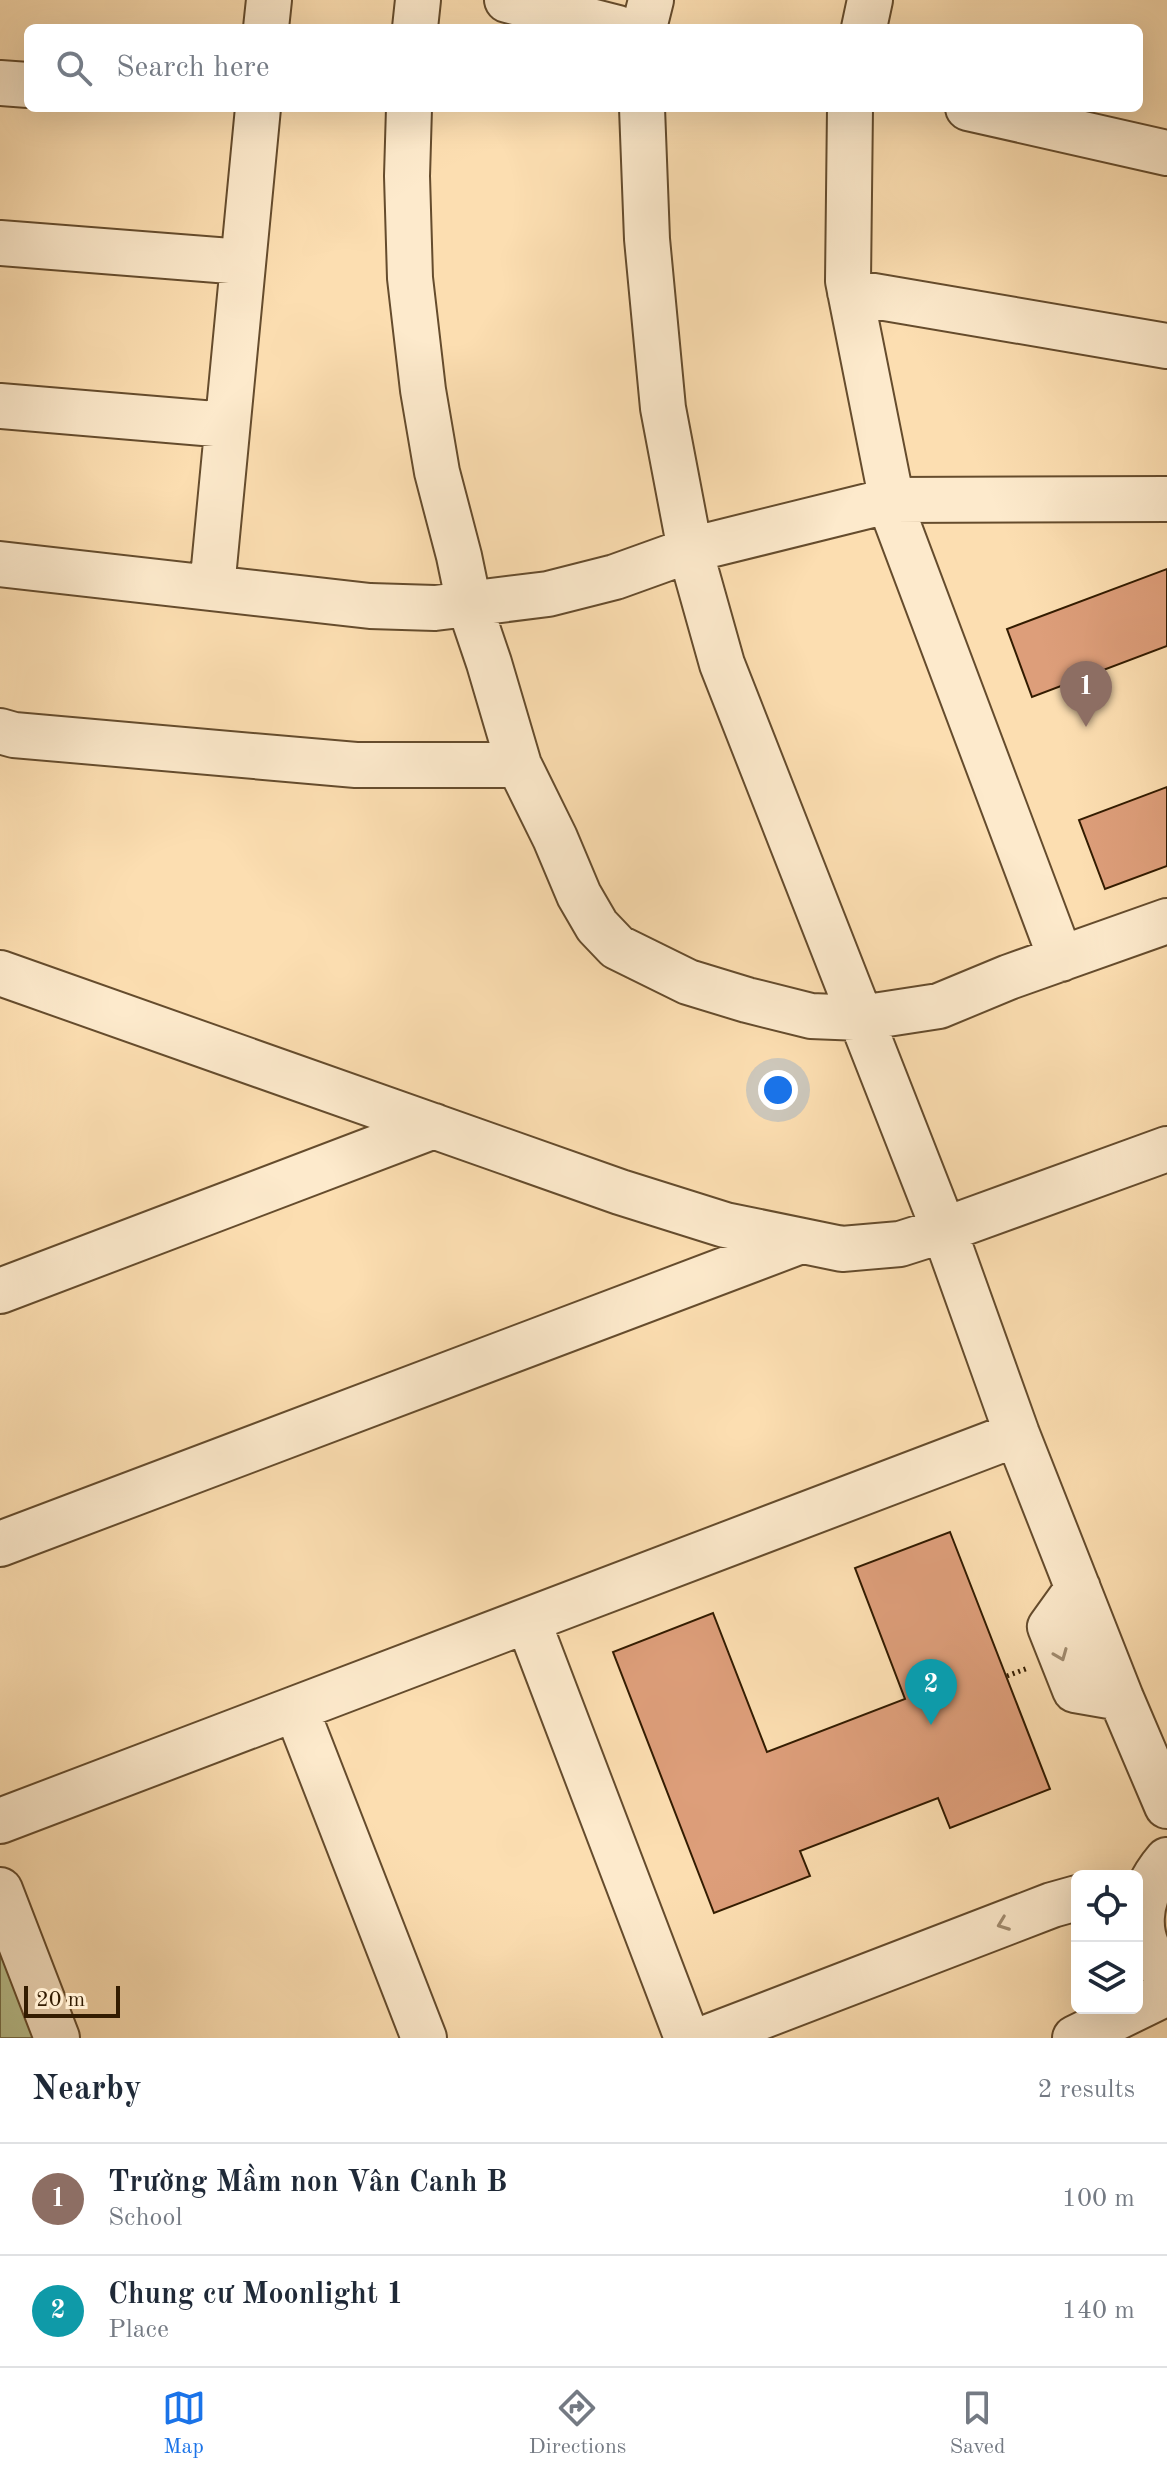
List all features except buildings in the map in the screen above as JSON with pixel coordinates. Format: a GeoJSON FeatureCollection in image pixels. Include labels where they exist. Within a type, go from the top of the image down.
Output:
{"type":"FeatureCollection","features":[{"type":"Feature","properties":{"kind":"street"},"geometry":{"type":"LineString","coordinates":[[266,24],[269,0]]}},
{"type":"Feature","properties":{"kind":"street"},"geometry":{"type":"LineString","coordinates":[[415,24],[418,0]]}},
{"type":"Feature","properties":{"kind":"street"},"geometry":{"type":"LineString","coordinates":[[507,0],[602,24]]}},
{"type":"Feature","properties":{"kind":"street"},"geometry":{"type":"LineString","coordinates":[[645,24],[651,0]]}},
{"type":"Feature","properties":{"kind":"street"},"geometry":{"type":"LineString","coordinates":[[865,24],[870,0]]}},
{"type":"Feature","properties":{"kind":"street"},"geometry":{"type":"LineString","coordinates":[[0,83],[24,85]]}},
{"type":"Feature","properties":{"kind":"street"},"geometry":{"type":"LineString","coordinates":[[212,588],[258,112]]}},
{"type":"Feature","properties":{"kind":"street"},"geometry":{"type":"LineString","coordinates":[[409,112],[410,278],[423,390],[437,472],[469,604],[519,765],[579,895],[597,926],[617,947],[688,982],[811,1016],[861,1018],[939,1006],[1009,977],[1167,921]]}},
{"type":"Feature","properties":{"kind":"street"},"geometry":{"type":"LineString","coordinates":[[642,112],[647,239],[663,408],[690,550],[722,664],[944,1230],[1017,1434],[1167,1806]]}},
{"type":"Feature","properties":{"kind":"street"},"geometry":{"type":"LineString","coordinates":[[850,112],[848,281],[895,517],[1061,959]]}},
{"type":"Feature","properties":{"kind":"street"},"geometry":{"type":"LineString","coordinates":[[986,112],[1167,153]]}},
{"type":"Feature","properties":{"kind":"street"},"geometry":{"type":"LineString","coordinates":[[0,243],[243,262]]}},
{"type":"Feature","properties":{"kind":"street"},"geometry":{"type":"LineString","coordinates":[[850,292],[1167,346]]}},
{"type":"Feature","properties":{"kind":"street"},"geometry":{"type":"LineString","coordinates":[[0,406],[227,425]]}},
{"type":"Feature","properties":{"kind":"street"},"geometry":{"type":"LineString","coordinates":[[0,564],[370,606],[435,608],[548,594],[615,577],[690,550],[892,500],[1167,499]]}},
{"type":"Feature","properties":{"kind":"street"},"geometry":{"type":"LineString","coordinates":[[0,731],[14,735],[356,765],[519,765]]}},
{"type":"Feature","properties":{"kind":"street"},"geometry":{"type":"LineString","coordinates":[[0,973],[620,1192],[710,1220],[842,1249],[900,1244],[1167,1149]]}},
{"type":"Feature","properties":{"kind":"street"},"geometry":{"type":"LineString","coordinates":[[0,1291],[434,1126]]}},
{"type":"Feature","properties":{"kind":"street"},"geometry":{"type":"LineString","coordinates":[[0,1544],[801,1241]]}},
{"type":"Feature","properties":{"kind":"street"},"geometry":{"type":"LineString","coordinates":[[0,1821],[1017,1434]]}},
{"type":"Feature","properties":{"kind":"street"},"geometry":{"type":"LineString","coordinates":[[528,1621],[687,2038]]}},
{"type":"Feature","properties":{"kind":"street"},"geometry":{"type":"LineString","coordinates":[[296,1709],[424,2038]]}},
{"type":"Feature","properties":{"kind":"street"},"geometry":{"type":"LineString","coordinates":[[1152,1872],[1143,1901],[1142,1926],[1149,1950],[1167,1973]]}},
{"type":"Feature","properties":{"kind":"street"},"geometry":{"type":"LineString","coordinates":[[0,1890],[57,2038]]}},
{"type":"Feature","properties":{"kind":"street"},"geometry":{"type":"LineString","coordinates":[[706,2038],[1071,1900]]}},
{"type":"Feature","properties":{"kind":"street"},"geometry":{"type":"LineString","coordinates":[[1075,2038],[1167,1993]]}},
{"type":"Feature","properties":{"kind":"green space"},"geometry":{"type":"Polygon","coordinates":[[[0,1922],[45,2038],[0,2038],[0,1922]]]}},
{"type":"Feature","properties":{"kind":"place","name":"Trường Mầm non Vân Canh B"},"geometry":{"type":"Point","coordinates":[1086,727]}},
{"type":"Feature","properties":{"kind":"place","name":"Chung cư Moonlight 1"},"geometry":{"type":"Point","coordinates":[931,1725]}}]}
